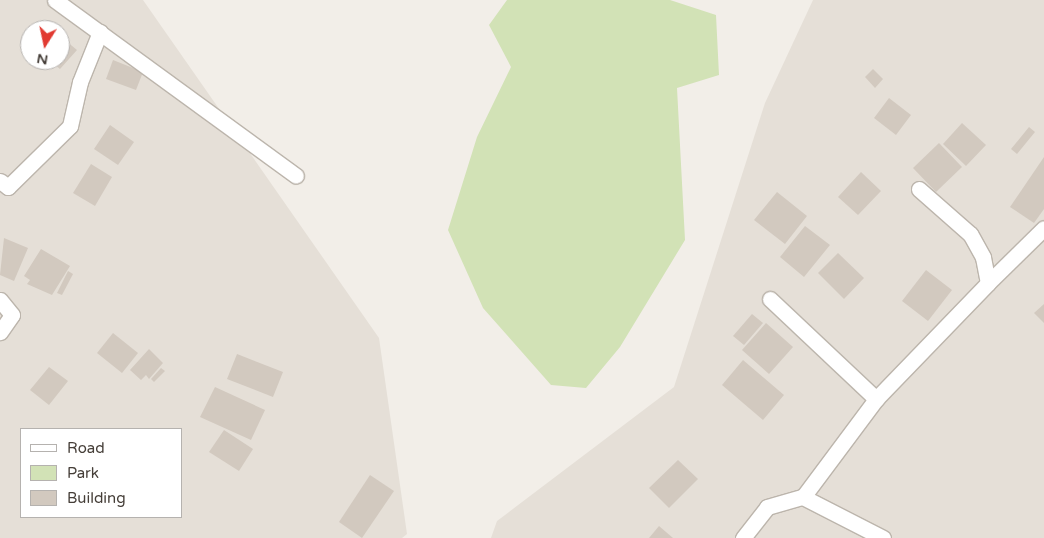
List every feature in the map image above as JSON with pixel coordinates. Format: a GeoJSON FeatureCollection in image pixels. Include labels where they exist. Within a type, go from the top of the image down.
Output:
{"type":"FeatureCollection","features":[{"type":"Feature","properties":{"kind":"street"},"geometry":{"type":"LineString","coordinates":[[55,0],[296,176]]}},
{"type":"Feature","properties":{"kind":"street"},"geometry":{"type":"LineString","coordinates":[[3,189],[70,126],[80,82],[100,32]]}},
{"type":"Feature","properties":{"kind":"street"},"geometry":{"type":"LineString","coordinates":[[918,189],[970,234],[984,257],[988,283]]}},
{"type":"Feature","properties":{"kind":"street"},"geometry":{"type":"LineString","coordinates":[[744,538],[767,507],[803,497],[876,398],[1044,228]]}},
{"type":"Feature","properties":{"kind":"street"},"geometry":{"type":"LineString","coordinates":[[770,299],[876,398]]}},
{"type":"Feature","properties":{"kind":"street"},"geometry":{"type":"LineString","coordinates":[[0,300],[12,315],[0,332]]}},
{"type":"Feature","properties":{"kind":"street"},"geometry":{"type":"LineString","coordinates":[[803,497],[883,538]]}},
{"type":"Feature","properties":{"kind":"shaded area"},"geometry":{"type":"Polygon","coordinates":[[[0,0],[143,0],[379,338],[407,534],[402,538],[0,538],[0,0]]]}},
{"type":"Feature","properties":{"kind":"shaded area"},"geometry":{"type":"Polygon","coordinates":[[[813,0],[1044,0],[1044,538],[491,538],[497,521],[674,387],[765,103],[813,0]]]}},
{"type":"Feature","properties":{"kind":"green space"},"geometry":{"type":"Polygon","coordinates":[[[507,0],[670,0],[716,15],[719,75],[677,88],[685,240],[620,347],[586,388],[551,385],[483,308],[448,230],[477,137],[511,67],[489,25],[507,0]]]}},
{"type":"Feature","properties":{"kind":"building"},"geometry":{"type":"Polygon","coordinates":[[[70,44],[77,50],[70,58],[70,44]]]}},
{"type":"Feature","properties":{"kind":"building"},"geometry":{"type":"Polygon","coordinates":[[[113,60],[143,72],[136,90],[106,79],[113,60]]]}},
{"type":"Feature","properties":{"kind":"building"},"geometry":{"type":"Polygon","coordinates":[[[873,69],[883,79],[875,88],[865,77],[873,69]]]}},
{"type":"Feature","properties":{"kind":"building"},"geometry":{"type":"Polygon","coordinates":[[[889,98],[911,115],[896,135],[874,118],[889,98]]]}},
{"type":"Feature","properties":{"kind":"building"},"geometry":{"type":"Polygon","coordinates":[[[962,123],[986,145],[966,166],[943,144],[962,123]]]}},
{"type":"Feature","properties":{"kind":"building"},"geometry":{"type":"Polygon","coordinates":[[[110,125],[134,142],[118,165],[94,149],[110,125]]]}},
{"type":"Feature","properties":{"kind":"building"},"geometry":{"type":"Polygon","coordinates":[[[1029,127],[1035,132],[1017,154],[1011,149],[1029,127]]]}},
{"type":"Feature","properties":{"kind":"building"},"geometry":{"type":"Polygon","coordinates":[[[939,143],[962,167],[936,192],[913,168],[939,143]]]}},
{"type":"Feature","properties":{"kind":"building"},"geometry":{"type":"Polygon","coordinates":[[[1044,157],[1044,209],[1034,223],[1010,207],[1044,157]]]}},
{"type":"Feature","properties":{"kind":"building"},"geometry":{"type":"Polygon","coordinates":[[[91,164],[112,177],[95,206],[73,193],[91,164]]]}},
{"type":"Feature","properties":{"kind":"building"},"geometry":{"type":"Polygon","coordinates":[[[861,172],[881,191],[858,215],[838,197],[861,172]]]}},
{"type":"Feature","properties":{"kind":"building"},"geometry":{"type":"Polygon","coordinates":[[[777,192],[807,216],[785,244],[754,220],[777,192]]]}},
{"type":"Feature","properties":{"kind":"building"},"geometry":{"type":"Polygon","coordinates":[[[805,226],[830,245],[804,277],[780,257],[805,226]]]}},
{"type":"Feature","properties":{"kind":"building"},"geometry":{"type":"Polygon","coordinates":[[[4,238],[28,248],[14,281],[0,275],[4,238]]]}},
{"type":"Feature","properties":{"kind":"building"},"geometry":{"type":"Polygon","coordinates":[[[41,249],[70,266],[52,295],[27,284],[30,280],[24,276],[41,249]]]}},
{"type":"Feature","properties":{"kind":"building"},"geometry":{"type":"Polygon","coordinates":[[[838,253],[864,278],[844,299],[818,273],[838,253]]]}},
{"type":"Feature","properties":{"kind":"building"},"geometry":{"type":"Polygon","coordinates":[[[926,270],[952,290],[928,321],[902,301],[926,270]]]}},
{"type":"Feature","properties":{"kind":"building"},"geometry":{"type":"Polygon","coordinates":[[[68,271],[73,274],[62,295],[57,293],[68,271]]]}},
{"type":"Feature","properties":{"kind":"building"},"geometry":{"type":"Polygon","coordinates":[[[1044,304],[1044,323],[1034,313],[1044,304]]]}},
{"type":"Feature","properties":{"kind":"building"},"geometry":{"type":"Polygon","coordinates":[[[752,314],[763,323],[744,345],[733,336],[752,314]]]}},
{"type":"Feature","properties":{"kind":"building"},"geometry":{"type":"Polygon","coordinates":[[[766,323],[793,347],[769,374],[742,350],[766,323]]]}},
{"type":"Feature","properties":{"kind":"building"},"geometry":{"type":"Polygon","coordinates":[[[113,333],[138,353],[122,373],[97,353],[113,333]]]}},
{"type":"Feature","properties":{"kind":"building"},"geometry":{"type":"Polygon","coordinates":[[[149,349],[163,363],[149,379],[146,375],[141,380],[130,370],[149,349]]]}},
{"type":"Feature","properties":{"kind":"building"},"geometry":{"type":"Polygon","coordinates":[[[237,354],[283,372],[273,397],[227,379],[237,354]]]}},
{"type":"Feature","properties":{"kind":"building"},"geometry":{"type":"Polygon","coordinates":[[[743,360],[784,395],[763,420],[722,385],[743,360]]]}},
{"type":"Feature","properties":{"kind":"building"},"geometry":{"type":"Polygon","coordinates":[[[49,367],[68,381],[49,405],[30,390],[49,367]]]}},
{"type":"Feature","properties":{"kind":"building"},"geometry":{"type":"Polygon","coordinates":[[[161,368],[165,371],[154,382],[151,379],[161,368]]]}},
{"type":"Feature","properties":{"kind":"building"},"geometry":{"type":"Polygon","coordinates":[[[215,387],[265,410],[251,440],[200,417],[215,387]]]}},
{"type":"Feature","properties":{"kind":"building"},"geometry":{"type":"Polygon","coordinates":[[[224,430],[253,449],[239,471],[209,452],[224,430]]]}},
{"type":"Feature","properties":{"kind":"building"},"geometry":{"type":"Polygon","coordinates":[[[678,460],[698,479],[669,508],[649,488],[678,460]]]}},
{"type":"Feature","properties":{"kind":"building"},"geometry":{"type":"Polygon","coordinates":[[[370,475],[394,491],[362,538],[339,522],[370,475]]]}},
{"type":"Feature","properties":{"kind":"building"},"geometry":{"type":"Polygon","coordinates":[[[659,526],[673,538],[649,538],[659,526]]]}}]}
